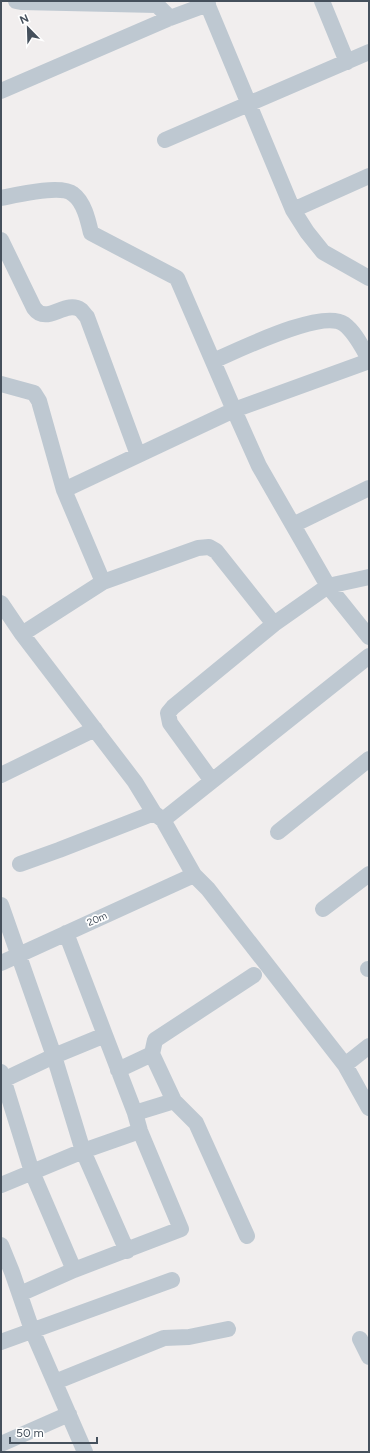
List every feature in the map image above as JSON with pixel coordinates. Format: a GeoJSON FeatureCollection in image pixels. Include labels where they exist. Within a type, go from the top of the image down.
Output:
{"type":"FeatureCollection","features":[{"type":"Feature","properties":{"kind":"street"},"geometry":{"type":"LineString","coordinates":[[16,1],[157,5],[170,18]]}},
{"type":"Feature","properties":{"kind":"street"},"geometry":{"type":"LineString","coordinates":[[322,1],[347,62]]}},
{"type":"Feature","properties":{"kind":"street"},"geometry":{"type":"LineString","coordinates":[[2,88],[207,3],[293,210],[306,232],[323,252],[369,278]]}},
{"type":"Feature","properties":{"kind":"street"},"geometry":{"type":"LineString","coordinates":[[165,140],[369,52]]}},
{"type":"Feature","properties":{"kind":"street"},"geometry":{"type":"LineString","coordinates":[[293,210],[369,176]]}},
{"type":"Feature","properties":{"kind":"street"},"geometry":{"type":"LineString","coordinates":[[1,198],[45,190],[61,190],[73,193],[80,202],[91,232],[177,278],[259,466],[328,586],[369,637]]}},
{"type":"Feature","properties":{"kind":"street"},"geometry":{"type":"LineString","coordinates":[[1,240],[34,308],[38,313],[44,315],[73,307],[81,310],[87,318],[138,455]]}},
{"type":"Feature","properties":{"kind":"street"},"geometry":{"type":"LineString","coordinates":[[64,490],[234,410],[369,360],[351,331],[343,323],[335,320],[319,321],[294,327],[213,362]]}},
{"type":"Feature","properties":{"kind":"street"},"geometry":{"type":"LineString","coordinates":[[1,384],[34,393],[38,401],[64,490],[103,582]]}},
{"type":"Feature","properties":{"kind":"street"},"geometry":{"type":"LineString","coordinates":[[293,525],[369,488]]}},
{"type":"Feature","properties":{"kind":"street"},"geometry":{"type":"LineString","coordinates":[[22,634],[103,582],[198,548],[209,547],[216,551],[274,624]]}},
{"type":"Feature","properties":{"kind":"street"},"geometry":{"type":"LineString","coordinates":[[212,781],[170,723],[168,713],[173,707],[274,624],[328,586],[369,577]]}},
{"type":"Feature","properties":{"kind":"street"},"geometry":{"type":"LineString","coordinates":[[1,603],[22,634],[135,782],[159,816],[194,875],[208,889],[345,1065],[369,1108]]}},
{"type":"Feature","properties":{"kind":"street"},"geometry":{"type":"LineString","coordinates":[[20,864],[159,816],[212,781],[369,656]]}},
{"type":"Feature","properties":{"kind":"street"},"geometry":{"type":"LineString","coordinates":[[1,775],[95,729]]}},
{"type":"Feature","properties":{"kind":"street"},"geometry":{"type":"LineString","coordinates":[[278,832],[369,759]]}},
{"type":"Feature","properties":{"kind":"street"},"geometry":{"type":"LineString","coordinates":[[323,910],[369,874]]}},
{"type":"Feature","properties":{"kind":"street","name":"20m"},"geometry":{"type":"LineString","coordinates":[[1,963],[194,875]]}},
{"type":"Feature","properties":{"kind":"street"},"geometry":{"type":"LineString","coordinates":[[1,905],[54,1056],[83,1151],[127,1251]]}},
{"type":"Feature","properties":{"kind":"street"},"geometry":{"type":"LineString","coordinates":[[20,1294],[74,1270],[127,1251],[181,1229],[140,1131],[106,1035],[66,933]]}},
{"type":"Feature","properties":{"kind":"street"},"geometry":{"type":"LineString","coordinates":[[247,1236],[196,1123],[174,1101],[152,1054],[155,1040],[254,975]]}},
{"type":"Feature","properties":{"kind":"street"},"geometry":{"type":"LineString","coordinates":[[74,1270],[32,1172],[2,1077],[106,1035]]}},
{"type":"Feature","properties":{"kind":"street"},"geometry":{"type":"LineString","coordinates":[[345,1065],[369,1046]]}},
{"type":"Feature","properties":{"kind":"street"},"geometry":{"type":"LineString","coordinates":[[118,1070],[152,1054]]}},
{"type":"Feature","properties":{"kind":"street"},"geometry":{"type":"LineString","coordinates":[[134,1113],[174,1101]]}},
{"type":"Feature","properties":{"kind":"street"},"geometry":{"type":"LineString","coordinates":[[1,1185],[83,1151],[140,1131]]}},
{"type":"Feature","properties":{"kind":"street"},"geometry":{"type":"LineString","coordinates":[[1,1245],[7,1274],[20,1294],[32,1330],[86,1452]]}},
{"type":"Feature","properties":{"kind":"street"},"geometry":{"type":"LineString","coordinates":[[1,1342],[172,1280]]}},
{"type":"Feature","properties":{"kind":"street"},"geometry":{"type":"LineString","coordinates":[[55,1382],[164,1338],[189,1337],[228,1329]]}},
{"type":"Feature","properties":{"kind":"street"},"geometry":{"type":"LineString","coordinates":[[360,1339],[369,1356]]}},
{"type":"Feature","properties":{"kind":"street"},"geometry":{"type":"LineString","coordinates":[[1,1444],[69,1414]]}}]}
